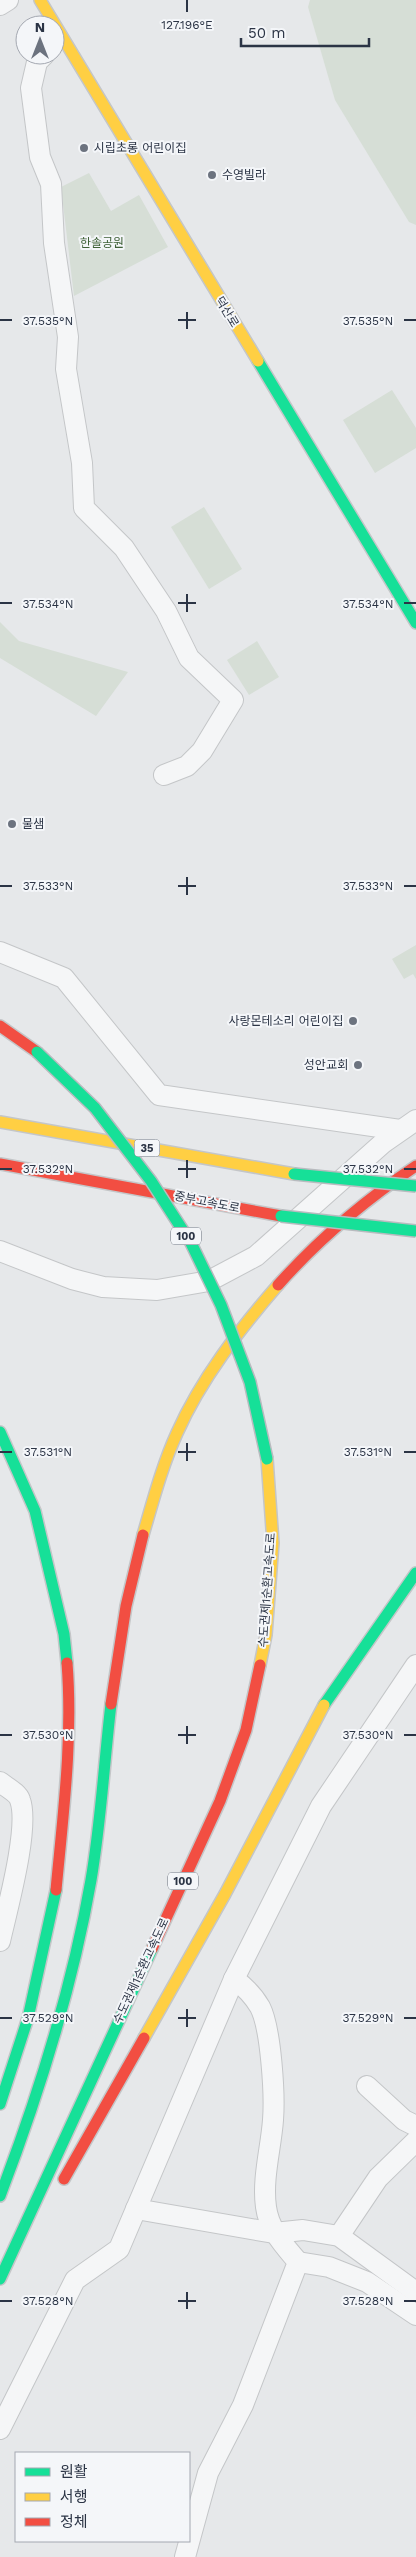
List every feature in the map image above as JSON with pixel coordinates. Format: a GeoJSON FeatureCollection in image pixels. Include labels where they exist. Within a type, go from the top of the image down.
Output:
{"type":"FeatureCollection","features":[{"type":"Feature","properties":{"kind":"main road","name":"덕산로"},"geometry":{"type":"LineString","coordinates":[[40,0],[47,15]]}},
{"type":"Feature","properties":{"kind":"main road","name":"덕산로"},"geometry":{"type":"LineString","coordinates":[[65,49],[416,623]]}},
{"type":"Feature","properties":{"kind":"main road","name":"수도권제1순환고속도로"},"geometry":{"type":"LineString","coordinates":[[0,1026],[37,1052],[95,1108],[151,1181],[191,1243],[221,1305],[250,1382],[266,1459],[273,1543],[266,1635],[246,1730],[220,1800],[0,2279]]}},
{"type":"Feature","properties":{"kind":"main road","name":"35"},"geometry":{"type":"LineString","coordinates":[[0,1122],[294,1174],[416,1186]]}},
{"type":"Feature","properties":{"kind":"main road","name":"중부고속도로"},"geometry":{"type":"LineString","coordinates":[[0,1164],[281,1216],[416,1231]]}},
{"type":"Feature","properties":{"kind":"main road"},"geometry":{"type":"LineString","coordinates":[[0,2196],[39,2092],[76,1959],[91,1878],[111,1706],[126,1607],[146,1518],[178,1430],[214,1370],[259,1307],[303,1260],[369,1199],[416,1166]]}},
{"type":"Feature","properties":{"kind":"main road"},"geometry":{"type":"LineString","coordinates":[[0,1432],[35,1511],[64,1634],[70,1702],[68,1767],[55,1898],[28,2018],[0,2104]]}},
{"type":"Feature","properties":{"kind":"main road"},"geometry":{"type":"LineString","coordinates":[[59,2188],[225,1894],[329,1695],[416,1572]]}},
{"type":"Feature","properties":{"kind":"main road"},"geometry":{"type":"LineString","coordinates":[[0,2291],[39,2222]]}},
{"type":"Feature","properties":{"kind":"street"},"geometry":{"type":"LineString","coordinates":[[0,5],[8,0]]}},
{"type":"Feature","properties":{"kind":"street"},"geometry":{"type":"LineString","coordinates":[[36,65],[31,88],[40,157],[51,184],[54,243],[68,337],[66,369],[82,463],[84,508],[124,548],[166,611],[189,658],[233,700],[202,751],[187,766],[164,775]]}},
{"type":"Feature","properties":{"kind":"street"},"geometry":{"type":"LineString","coordinates":[[0,952],[64,978],[159,1095],[408,1125]]}},
{"type":"Feature","properties":{"kind":"street"},"geometry":{"type":"LineString","coordinates":[[0,1251],[72,1279],[103,1287],[157,1290],[209,1280],[256,1256],[408,1125]]}},
{"type":"Feature","properties":{"kind":"street"},"geometry":{"type":"LineString","coordinates":[[0,2429],[75,2280],[119,2249],[234,1979],[321,1806],[416,1665]]}},
{"type":"Feature","properties":{"kind":"street"},"geometry":{"type":"LineString","coordinates":[[0,1782],[20,1797],[22,1809],[21,1838],[0,1941]]}},
{"type":"Feature","properties":{"kind":"street"},"geometry":{"type":"LineString","coordinates":[[234,1979],[250,1992],[261,2008],[270,2050],[273,2118],[267,2171],[266,2207],[274,2233],[298,2262],[329,2267],[367,2282],[416,2315]]}},
{"type":"Feature","properties":{"kind":"street"},"geometry":{"type":"LineString","coordinates":[[367,2086],[404,2120],[416,2126]]}},
{"type":"Feature","properties":{"kind":"street"},"geometry":{"type":"LineString","coordinates":[[339,2236],[378,2178],[416,2141]]}},
{"type":"Feature","properties":{"kind":"street"},"geometry":{"type":"LineString","coordinates":[[136,2209],[274,2233],[304,2230],[339,2236],[416,2292]]}},
{"type":"Feature","properties":{"kind":"street"},"geometry":{"type":"LineString","coordinates":[[190,2539],[208,2473],[246,2397],[298,2262]]}},
{"type":"Feature","properties":{"kind":"street"},"geometry":{"type":"LineString","coordinates":[[185,2557],[189,2542]]}},
{"type":"Feature","properties":{"kind":"green space"},"geometry":{"type":"Polygon","coordinates":[[[310,0],[416,0],[416,225],[409,222],[335,100],[308,7],[310,0]]]}},
{"type":"Feature","properties":{"kind":"green space","name":"한솔공원"},"geometry":{"type":"Polygon","coordinates":[[[89,173],[111,211],[139,195],[168,247],[74,296],[61,187],[89,173]]]}},
{"type":"Feature","properties":{"kind":"green space"},"geometry":{"type":"Polygon","coordinates":[[[392,390],[416,428],[416,448],[375,473],[343,420],[392,390]]]}},
{"type":"Feature","properties":{"kind":"green space"},"geometry":{"type":"Polygon","coordinates":[[[204,507],[242,569],[209,589],[171,527],[204,507]]]}},
{"type":"Feature","properties":{"kind":"green space"},"geometry":{"type":"Polygon","coordinates":[[[0,622],[19,641],[128,672],[96,716],[0,658],[0,622]]]}},
{"type":"Feature","properties":{"kind":"green space"},"geometry":{"type":"Polygon","coordinates":[[[257,641],[279,677],[249,695],[227,660],[257,641]]]}},
{"type":"Feature","properties":{"kind":"green space"},"geometry":{"type":"Polygon","coordinates":[[[416,945],[416,979],[413,974],[404,979],[392,959],[416,945]]]}},
{"type":"Feature","properties":{"kind":"traffic: fast"},"geometry":{"type":"LineString","coordinates":[[258,361],[416,623]]}},
{"type":"Feature","properties":{"kind":"traffic: fast"},"geometry":{"type":"LineString","coordinates":[[37,1052],[95,1108],[151,1181],[191,1243],[221,1305],[250,1382],[267,1459]]}},
{"type":"Feature","properties":{"kind":"traffic: fast"},"geometry":{"type":"LineString","coordinates":[[294,1174],[416,1186]]}},
{"type":"Feature","properties":{"kind":"traffic: fast"},"geometry":{"type":"LineString","coordinates":[[281,1216],[416,1231]]}},
{"type":"Feature","properties":{"kind":"traffic: fast"},"geometry":{"type":"LineString","coordinates":[[0,1432],[35,1511],[64,1634],[67,1663]]}},
{"type":"Feature","properties":{"kind":"traffic: fast"},"geometry":{"type":"LineString","coordinates":[[324,1705],[416,1573]]}},
{"type":"Feature","properties":{"kind":"traffic: fast"},"geometry":{"type":"LineString","coordinates":[[0,2196],[41,2080],[74,1961],[91,1880],[111,1704]]}},
{"type":"Feature","properties":{"kind":"traffic: fast"},"geometry":{"type":"LineString","coordinates":[[0,2104],[28,2018],[56,1890]]}},
{"type":"Feature","properties":{"kind":"traffic: fast"},"geometry":{"type":"LineString","coordinates":[[0,2279],[152,1949]]}},
{"type":"Feature","properties":{"kind":"traffic: slow"},"geometry":{"type":"LineString","coordinates":[[40,0],[258,361]]}},
{"type":"Feature","properties":{"kind":"traffic: slow"},"geometry":{"type":"LineString","coordinates":[[0,1122],[294,1174]]}},
{"type":"Feature","properties":{"kind":"traffic: slow"},"geometry":{"type":"LineString","coordinates":[[143,1535],[167,1458],[197,1393],[222,1356],[278,1285]]}},
{"type":"Feature","properties":{"kind":"traffic: slow"},"geometry":{"type":"LineString","coordinates":[[260,1665],[266,1635],[273,1543],[267,1459]]}},
{"type":"Feature","properties":{"kind":"traffic: slow"},"geometry":{"type":"LineString","coordinates":[[144,2038],[225,1894],[324,1705]]}},
{"type":"Feature","properties":{"kind":"traffic: jam"},"geometry":{"type":"LineString","coordinates":[[0,1026],[37,1052]]}},
{"type":"Feature","properties":{"kind":"traffic: jam"},"geometry":{"type":"LineString","coordinates":[[0,1164],[281,1216]]}},
{"type":"Feature","properties":{"kind":"traffic: jam"},"geometry":{"type":"LineString","coordinates":[[278,1285],[343,1221],[416,1166]]}},
{"type":"Feature","properties":{"kind":"traffic: jam"},"geometry":{"type":"LineString","coordinates":[[111,1704],[126,1606],[143,1535]]}},
{"type":"Feature","properties":{"kind":"traffic: jam"},"geometry":{"type":"LineString","coordinates":[[56,1890],[68,1748],[69,1691],[67,1663]]}},
{"type":"Feature","properties":{"kind":"traffic: jam"},"geometry":{"type":"LineString","coordinates":[[152,1949],[220,1801],[246,1730],[260,1665]]}},
{"type":"Feature","properties":{"kind":"traffic: jam"},"geometry":{"type":"LineString","coordinates":[[64,2179],[144,2038]]}},
{"type":"Feature","properties":{"kind":"place","name":"시립초롱 어린이집"},"geometry":{"type":"Point","coordinates":[84,148]}},
{"type":"Feature","properties":{"kind":"place","name":"수영빌라"},"geometry":{"type":"Point","coordinates":[212,175]}},
{"type":"Feature","properties":{"kind":"place","name":"물샘"},"geometry":{"type":"Point","coordinates":[12,824]}},
{"type":"Feature","properties":{"kind":"place","name":"사랑몬테소리 어린이집"},"geometry":{"type":"Point","coordinates":[353,1021]}},
{"type":"Feature","properties":{"kind":"place","name":"성안교회"},"geometry":{"type":"Point","coordinates":[358,1065]}}]}
